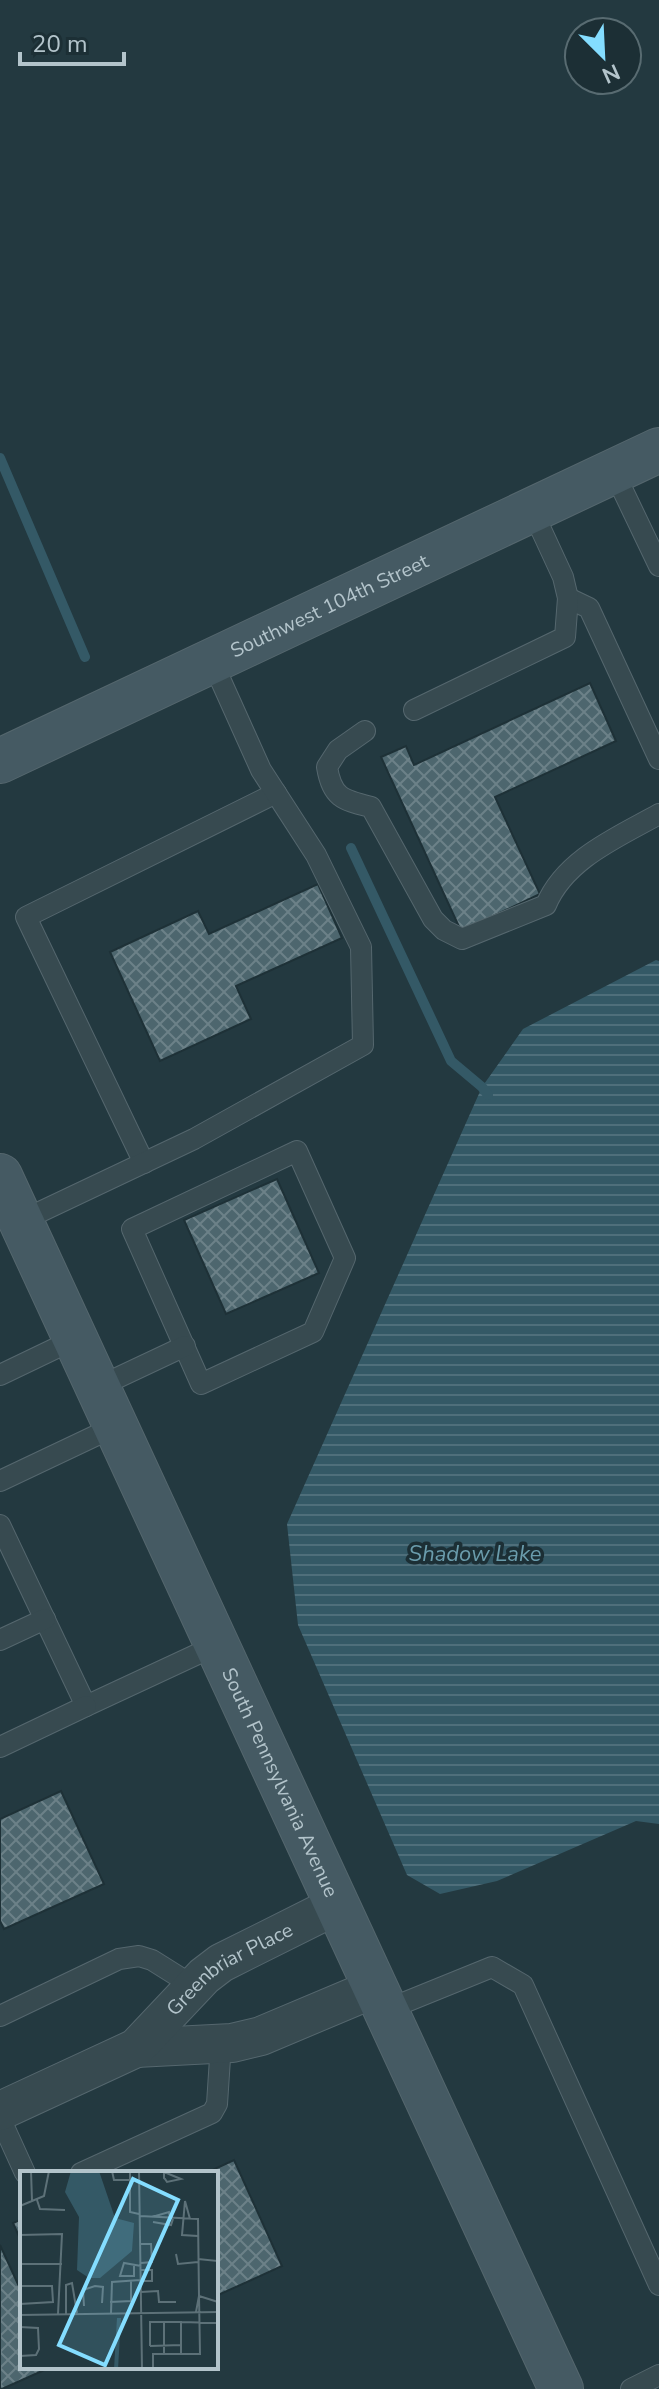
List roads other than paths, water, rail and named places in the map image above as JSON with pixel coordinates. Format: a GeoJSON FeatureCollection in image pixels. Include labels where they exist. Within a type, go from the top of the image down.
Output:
{"type":"FeatureCollection","features":[{"type":"Feature","properties":{"kind":"main road","name":"Southwest 104th Street"},"geometry":{"type":"LineString","coordinates":[[0,761],[659,450]]}},
{"type":"Feature","properties":{"kind":"main road","name":"South Pennsylvania Avenue"},"geometry":{"type":"LineString","coordinates":[[8,1202],[98,1387],[561,2389]]}},
{"type":"Feature","properties":{"kind":"street","name":"Greenbriar Place"},"geometry":{"type":"LineString","coordinates":[[0,2111],[136,2048],[221,1963],[337,1905]]}},
{"type":"Feature","properties":{"kind":"street","name":"Greenbriar Place"},"geometry":{"type":"LineString","coordinates":[[136,2048],[221,2043],[261,2036],[380,1999]]}},
{"type":"Feature","properties":{"kind":"lane"},"geometry":{"type":"LineString","coordinates":[[614,472],[659,566]]}},
{"type":"Feature","properties":{"kind":"lane"},"geometry":{"type":"LineString","coordinates":[[414,710],[565,637],[568,598],[563,577],[532,510]]}},
{"type":"Feature","properties":{"kind":"lane"},"geometry":{"type":"LineString","coordinates":[[568,598],[589,608],[659,759]]}},
{"type":"Feature","properties":{"kind":"lane"},"geometry":{"type":"LineString","coordinates":[[8,1202],[144,1163],[194,1139],[363,1045],[361,947],[316,855],[261,770],[212,661]]}},
{"type":"Feature","properties":{"kind":"lane"},"geometry":{"type":"LineString","coordinates":[[365,731],[338,750],[327,767],[330,786],[345,801],[371,807],[433,919],[444,930],[462,939],[546,905],[554,886],[596,849],[659,814]]}},
{"type":"Feature","properties":{"kind":"lane"},"geometry":{"type":"LineString","coordinates":[[144,1163],[26,917],[276,793]]}},
{"type":"Feature","properties":{"kind":"lane"},"geometry":{"type":"LineString","coordinates":[[297,1151],[345,1258],[313,1332],[201,1384],[185,1346],[132,1229],[297,1151]]}},
{"type":"Feature","properties":{"kind":"lane"},"geometry":{"type":"LineString","coordinates":[[0,1375],[75,1339]]}},
{"type":"Feature","properties":{"kind":"lane"},"geometry":{"type":"LineString","coordinates":[[98,1387],[185,1346]]}},
{"type":"Feature","properties":{"kind":"lane"},"geometry":{"type":"LineString","coordinates":[[0,1481],[116,1426]]}},
{"type":"Feature","properties":{"kind":"lane"},"geometry":{"type":"LineString","coordinates":[[0,1525],[86,1706]]}},
{"type":"Feature","properties":{"kind":"lane"},"geometry":{"type":"LineString","coordinates":[[0,1640],[45,1619]]}},
{"type":"Feature","properties":{"kind":"lane"},"geometry":{"type":"LineString","coordinates":[[0,1747],[217,1645]]}},
{"type":"Feature","properties":{"kind":"lane"},"geometry":{"type":"LineString","coordinates":[[0,2016],[119,1959],[139,1956],[152,1960],[195,1987]]}},
{"type":"Feature","properties":{"kind":"lane"},"geometry":{"type":"LineString","coordinates":[[380,1999],[492,1967],[523,1985],[659,2285]]}},
{"type":"Feature","properties":{"kind":"lane"},"geometry":{"type":"LineString","coordinates":[[85,2171],[212,2113],[217,2104],[221,2043]]}},
{"type":"Feature","properties":{"kind":"lane"},"geometry":{"type":"LineString","coordinates":[[0,2118],[24,2171]]}},
{"type":"Feature","properties":{"kind":"lane"},"geometry":{"type":"LineString","coordinates":[[631,2389],[659,2375]]}},
{"type":"Feature","properties":{"kind":"water","name":"Shadow Lake"},"geometry":{"type":"Polygon","coordinates":[[[659,961],[659,1824],[636,1821],[497,1881],[440,1894],[407,1875],[298,1625],[287,1524],[482,1087],[523,1029],[659,961]]]}},
{"type":"Feature","properties":{"kind":"waterway"},"geometry":{"type":"LineString","coordinates":[[0,458],[85,657]]}},
{"type":"Feature","properties":{"kind":"waterway"},"geometry":{"type":"LineString","coordinates":[[351,848],[451,1061],[488,1095]]}}]}
